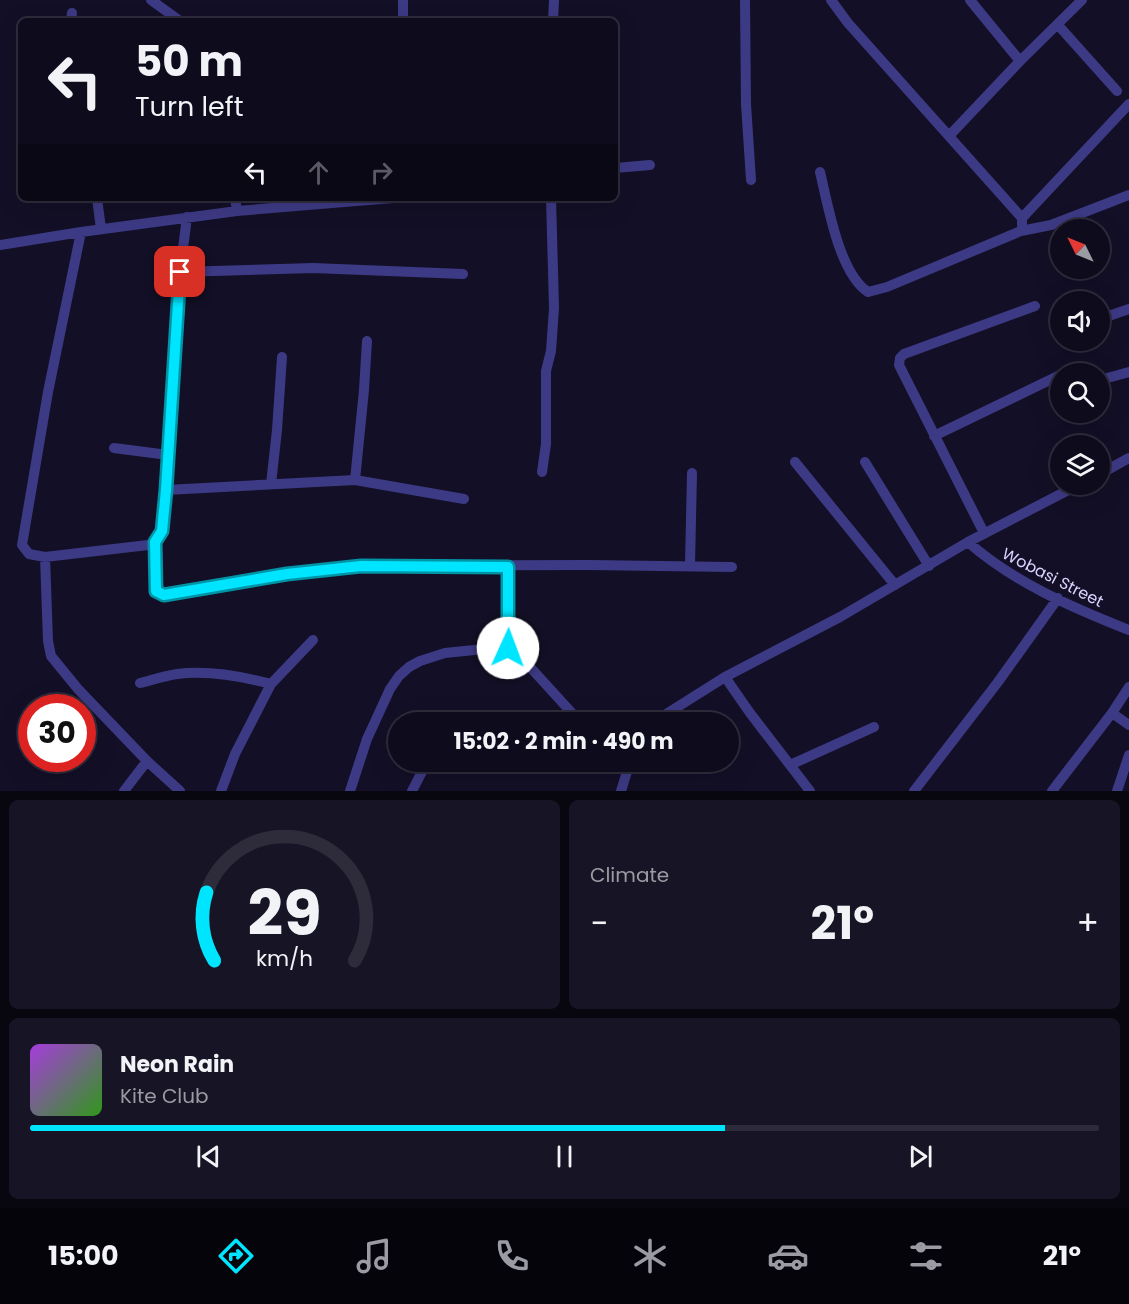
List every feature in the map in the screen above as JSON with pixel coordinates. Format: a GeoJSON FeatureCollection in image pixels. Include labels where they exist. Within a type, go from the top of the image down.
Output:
{"type":"FeatureCollection","features":[{"type":"Feature","properties":{"kind":"street"},"geometry":{"type":"LineString","coordinates":[[151,0],[176,18]]}},
{"type":"Feature","properties":{"kind":"street"},"geometry":{"type":"LineString","coordinates":[[403,0],[403,18]]}},
{"type":"Feature","properties":{"kind":"street"},"geometry":{"type":"LineString","coordinates":[[553,18],[554,0]]}},
{"type":"Feature","properties":{"kind":"street"},"geometry":{"type":"LineString","coordinates":[[745,0],[746,104],[751,180]]}},
{"type":"Feature","properties":{"kind":"street"},"geometry":{"type":"LineString","coordinates":[[831,0],[848,23],[1022,218]]}},
{"type":"Feature","properties":{"kind":"street"},"geometry":{"type":"LineString","coordinates":[[970,0],[1020,61]]}},
{"type":"Feature","properties":{"kind":"street"},"geometry":{"type":"LineString","coordinates":[[949,136],[1082,0]]}},
{"type":"Feature","properties":{"kind":"street"},"geometry":{"type":"LineString","coordinates":[[1058,25],[1117,91]]}},
{"type":"Feature","properties":{"kind":"street"},"geometry":{"type":"LineString","coordinates":[[1021,231],[1022,218],[1129,104]]}},
{"type":"Feature","properties":{"kind":"street"},"geometry":{"type":"LineString","coordinates":[[618,168],[650,165]]}},
{"type":"Feature","properties":{"kind":"street"},"geometry":{"type":"LineString","coordinates":[[820,172],[836,237],[852,276],[868,291],[887,287],[1021,231],[1051,225],[1129,195]]}},
{"type":"Feature","properties":{"kind":"street"},"geometry":{"type":"LineString","coordinates":[[98,201],[101,229]]}},
{"type":"Feature","properties":{"kind":"street"},"geometry":{"type":"LineString","coordinates":[[235,201],[237,211]]}},
{"type":"Feature","properties":{"kind":"street"},"geometry":{"type":"LineString","coordinates":[[0,245],[237,211],[357,201]]}},
{"type":"Feature","properties":{"kind":"street"},"geometry":{"type":"LineString","coordinates":[[542,472],[546,444],[546,370],[554,308],[552,201]]}},
{"type":"Feature","properties":{"kind":"street"},"geometry":{"type":"LineString","coordinates":[[187,218],[180,272],[162,531],[155,542],[156,591],[164,595],[287,574],[361,566],[690,565],[732,567]]}},
{"type":"Feature","properties":{"kind":"street"},"geometry":{"type":"LineString","coordinates":[[81,232],[48,392],[22,545],[29,554],[45,557],[148,545],[155,542]]}},
{"type":"Feature","properties":{"kind":"street"},"geometry":{"type":"LineString","coordinates":[[180,272],[313,268],[463,274]]}},
{"type":"Feature","properties":{"kind":"street"},"geometry":{"type":"LineString","coordinates":[[984,534],[899,365],[900,358],[904,354],[1035,306]]}},
{"type":"Feature","properties":{"kind":"street"},"geometry":{"type":"LineString","coordinates":[[1110,316],[1129,309]]}},
{"type":"Feature","properties":{"kind":"street"},"geometry":{"type":"LineString","coordinates":[[355,480],[367,341]]}},
{"type":"Feature","properties":{"kind":"street"},"geometry":{"type":"LineString","coordinates":[[271,484],[282,357]]}},
{"type":"Feature","properties":{"kind":"street"},"geometry":{"type":"LineString","coordinates":[[1110,377],[1129,372]]}},
{"type":"Feature","properties":{"kind":"street"},"geometry":{"type":"LineString","coordinates":[[934,436],[1050,380]]}},
{"type":"Feature","properties":{"kind":"street"},"geometry":{"type":"LineString","coordinates":[[114,448],[168,455]]}},
{"type":"Feature","properties":{"kind":"street"},"geometry":{"type":"LineString","coordinates":[[1110,468],[1129,458]]}},
{"type":"Feature","properties":{"kind":"street"},"geometry":{"type":"LineString","coordinates":[[795,462],[896,585]]}},
{"type":"Feature","properties":{"kind":"street"},"geometry":{"type":"LineString","coordinates":[[865,462],[929,566]]}},
{"type":"Feature","properties":{"kind":"street"},"geometry":{"type":"LineString","coordinates":[[690,565],[693,473]]}},
{"type":"Feature","properties":{"kind":"street"},"geometry":{"type":"LineString","coordinates":[[166,490],[355,480],[464,499]]}},
{"type":"Feature","properties":{"kind":"street"},"geometry":{"type":"LineString","coordinates":[[669,712],[725,677],[840,617],[968,542],[1059,495]]}},
{"type":"Feature","properties":{"kind":"street","name":"Wobasi Street"},"geometry":{"type":"LineString","coordinates":[[968,542],[990,561],[1058,598],[1129,630]]}},
{"type":"Feature","properties":{"kind":"street"},"geometry":{"type":"LineString","coordinates":[[45,557],[48,641],[51,656],[78,689],[147,761],[180,791]]}},
{"type":"Feature","properties":{"kind":"street"},"geometry":{"type":"LineString","coordinates":[[508,567],[508,648]]}},
{"type":"Feature","properties":{"kind":"street"},"geometry":{"type":"LineString","coordinates":[[914,791],[998,682],[1058,598]]}},
{"type":"Feature","properties":{"kind":"street"},"geometry":{"type":"LineString","coordinates":[[221,791],[240,743],[270,684],[313,640]]}},
{"type":"Feature","properties":{"kind":"street"},"geometry":{"type":"LineString","coordinates":[[350,791],[367,739],[390,689],[399,676],[420,661],[445,654],[508,648],[520,656],[571,712]]}},
{"type":"Feature","properties":{"kind":"street"},"geometry":{"type":"LineString","coordinates":[[140,683],[177,674],[215,674],[249,678],[270,684]]}},
{"type":"Feature","properties":{"kind":"street"},"geometry":{"type":"LineString","coordinates":[[725,677],[810,791]]}},
{"type":"Feature","properties":{"kind":"street"},"geometry":{"type":"LineString","coordinates":[[1052,791],[1129,687]]}},
{"type":"Feature","properties":{"kind":"street"},"geometry":{"type":"LineString","coordinates":[[1112,712],[1129,725]]}},
{"type":"Feature","properties":{"kind":"street"},"geometry":{"type":"LineString","coordinates":[[790,765],[874,727]]}},
{"type":"Feature","properties":{"kind":"street"},"geometry":{"type":"LineString","coordinates":[[1117,791],[1129,755]]}},
{"type":"Feature","properties":{"kind":"street"},"geometry":{"type":"LineString","coordinates":[[124,791],[147,761]]}},
{"type":"Feature","properties":{"kind":"street"},"geometry":{"type":"LineString","coordinates":[[412,791],[422,772]]}},
{"type":"Feature","properties":{"kind":"street"},"geometry":{"type":"LineString","coordinates":[[621,791],[627,772]]}},
{"type":"Feature","properties":{"kind":"route"},"geometry":{"type":"LineString","coordinates":[[180,272],[166,490],[162,531],[155,542],[156,591],[164,595],[287,574],[361,566],[508,567],[508,648]]}}]}
